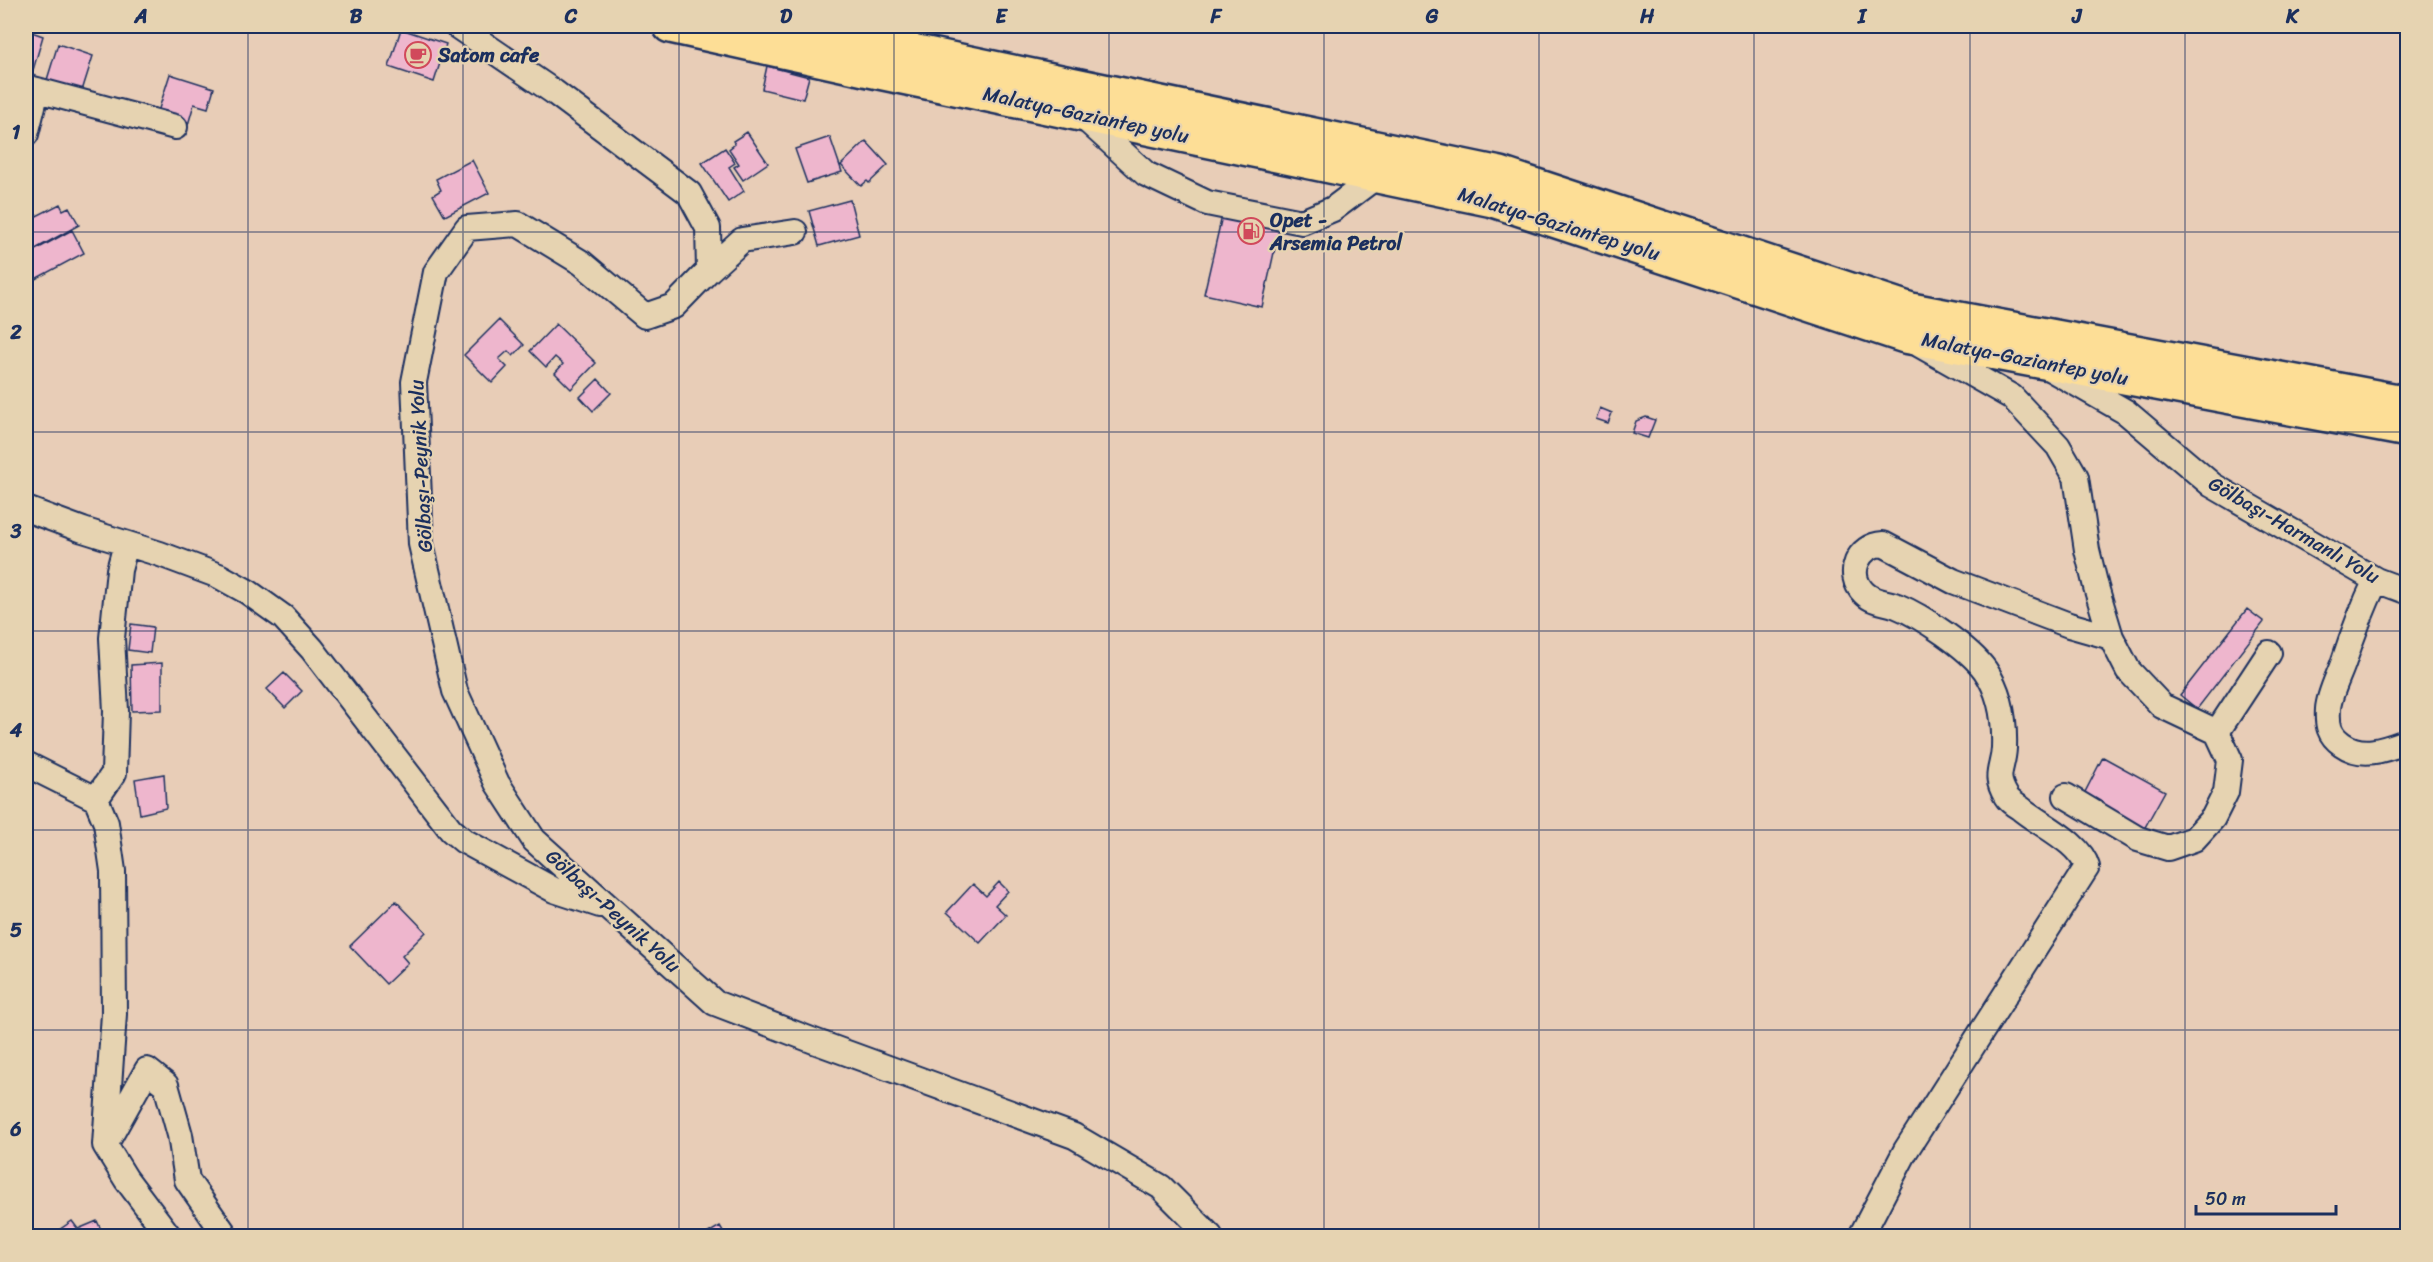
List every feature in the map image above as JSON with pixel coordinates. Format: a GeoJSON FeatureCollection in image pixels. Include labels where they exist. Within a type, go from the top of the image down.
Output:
{"type":"FeatureCollection","features":[{"type":"Feature","properties":{"kind":"highway","name":"Malatya-Gaziantep yolu"},"geometry":{"type":"LineString","coordinates":[[670,26],[1493,200],[1905,336],[2408,430]]}},
{"type":"Feature","properties":{"kind":"highway","name":"Malatya-Gaziantep yolu"},"geometry":{"type":"LineString","coordinates":[[793,26],[1500,174],[1911,310],[2408,403]]}},
{"type":"Feature","properties":{"kind":"street"},"geometry":{"type":"LineString","coordinates":[[457,26],[554,92],[689,193],[708,228],[709,270]]}},
{"type":"Feature","properties":{"kind":"street"},"geometry":{"type":"LineString","coordinates":[[26,134],[31,88],[175,127]]}},
{"type":"Feature","properties":{"kind":"street"},"geometry":{"type":"LineString","coordinates":[[1080,114],[1146,174],[1207,203],[1302,222],[1333,209],[1377,176]]}},
{"type":"Feature","properties":{"kind":"street","name":"Gölbaşı-Peynik Yolu"},"geometry":{"type":"LineString","coordinates":[[709,270],[674,306],[645,316],[582,263],[518,224],[467,228],[436,272],[414,382],[421,544],[455,691],[497,783],[534,840],[716,1003],[813,1041],[1074,1136],[1161,1187],[1210,1236]]}},
{"type":"Feature","properties":{"kind":"street"},"geometry":{"type":"LineString","coordinates":[[709,270],[742,240],[795,232]]}},
{"type":"Feature","properties":{"kind":"street"},"geometry":{"type":"LineString","coordinates":[[1905,336],[2012,397],[2058,446],[2076,477],[2087,550],[2111,637],[2128,670],[2162,705],[2217,732],[2230,760],[2226,792],[2214,818],[2194,839],[2168,848],[2138,839],[2066,796]]}},
{"type":"Feature","properties":{"kind":"street","name":"Gölbaşı-Harmanlı Yolu"},"geometry":{"type":"LineString","coordinates":[[2036,361],[2126,412],[2212,484],[2376,580],[2408,592]]}},
{"type":"Feature","properties":{"kind":"street"},"geometry":{"type":"LineString","coordinates":[[26,509],[219,576],[248,592],[283,617],[312,649],[451,830],[464,841],[554,890],[609,908]]}},
{"type":"Feature","properties":{"kind":"street"},"geometry":{"type":"LineString","coordinates":[[96,799],[114,773],[116,711],[112,638],[119,570],[126,544]]}},
{"type":"Feature","properties":{"kind":"street"},"geometry":{"type":"LineString","coordinates":[[1861,1236],[1906,1150],[2087,867],[2084,856],[2071,843],[2037,823],[2007,798],[1998,776],[2004,750],[2001,701],[1985,670],[1954,641],[1922,618],[1894,605],[1876,602],[1864,593],[1857,583],[1855,572],[1858,558],[1874,545],[1884,544],[1953,581],[2069,625],[2111,637]]}},
{"type":"Feature","properties":{"kind":"street"},"geometry":{"type":"LineString","coordinates":[[2376,580],[2360,613],[2328,707],[2328,728],[2334,738],[2350,750],[2362,752],[2376,752],[2408,741]]}},
{"type":"Feature","properties":{"kind":"street"},"geometry":{"type":"LineString","coordinates":[[2217,732],[2270,653]]}},
{"type":"Feature","properties":{"kind":"street"},"geometry":{"type":"LineString","coordinates":[[26,764],[96,799],[106,823],[113,871],[114,1014],[105,1144],[126,1179],[169,1236]]}},
{"type":"Feature","properties":{"kind":"street"},"geometry":{"type":"LineString","coordinates":[[105,1144],[147,1070],[166,1085],[180,1135],[187,1180],[226,1236]]}},
{"type":"Feature","properties":{"kind":"building"},"geometry":{"type":"Polygon","coordinates":[[[401,29],[446,44],[434,82],[389,67],[401,29]]]}},
{"type":"Feature","properties":{"kind":"building"},"geometry":{"type":"Polygon","coordinates":[[[26,30],[43,36],[31,77],[26,75],[26,30]]]}},
{"type":"Feature","properties":{"kind":"building"},"geometry":{"type":"Polygon","coordinates":[[[58,44],[93,56],[81,94],[46,83],[58,44]]]}},
{"type":"Feature","properties":{"kind":"building"},"geometry":{"type":"Polygon","coordinates":[[[767,66],[809,77],[803,99],[762,89],[767,66]]]}},
{"type":"Feature","properties":{"kind":"building"},"geometry":{"type":"Polygon","coordinates":[[[170,74],[214,88],[208,108],[194,104],[188,125],[157,115],[170,74]]]}},
{"type":"Feature","properties":{"kind":"building"},"geometry":{"type":"Polygon","coordinates":[[[747,132],[768,163],[743,180],[734,167],[739,164],[729,149],[735,144],[733,141],[747,132]]]}},
{"type":"Feature","properties":{"kind":"building"},"geometry":{"type":"Polygon","coordinates":[[[830,137],[842,172],[807,183],[795,149],[830,137]]]}},
{"type":"Feature","properties":{"kind":"building"},"geometry":{"type":"Polygon","coordinates":[[[866,141],[888,165],[869,183],[867,181],[861,186],[841,165],[866,141]]]}},
{"type":"Feature","properties":{"kind":"building"},"geometry":{"type":"Polygon","coordinates":[[[725,148],[735,163],[729,167],[744,191],[728,202],[702,163],[725,148]]]}},
{"type":"Feature","properties":{"kind":"building"},"geometry":{"type":"Polygon","coordinates":[[[472,160],[489,193],[445,216],[433,195],[441,190],[436,179],[472,160]]]}},
{"type":"Feature","properties":{"kind":"building"},"geometry":{"type":"Polygon","coordinates":[[[850,200],[859,235],[819,246],[809,211],[850,200]]]}},
{"type":"Feature","properties":{"kind":"building"},"geometry":{"type":"Polygon","coordinates":[[[1225,203],[1282,216],[1262,307],[1204,294],[1225,203]]]}},
{"type":"Feature","properties":{"kind":"building"},"geometry":{"type":"Polygon","coordinates":[[[60,204],[63,210],[69,207],[79,225],[28,253],[26,218],[27,221],[60,204]]]}},
{"type":"Feature","properties":{"kind":"building"},"geometry":{"type":"Polygon","coordinates":[[[72,230],[84,253],[26,284],[26,255],[72,230]]]}},
{"type":"Feature","properties":{"kind":"building"},"geometry":{"type":"Polygon","coordinates":[[[499,320],[524,345],[513,356],[508,351],[499,359],[507,367],[492,383],[464,355],[499,320]]]}},
{"type":"Feature","properties":{"kind":"building"},"geometry":{"type":"Polygon","coordinates":[[[556,324],[596,363],[571,389],[555,373],[563,364],[555,357],[546,367],[530,351],[556,324]]]}},
{"type":"Feature","properties":{"kind":"building"},"geometry":{"type":"Polygon","coordinates":[[[598,379],[611,393],[593,411],[580,397],[598,379]]]}},
{"type":"Feature","properties":{"kind":"building"},"geometry":{"type":"Polygon","coordinates":[[[1600,408],[1612,413],[1608,423],[1596,419],[1600,408]]]}},
{"type":"Feature","properties":{"kind":"building"},"geometry":{"type":"Polygon","coordinates":[[[1646,417],[1655,420],[1648,438],[1632,433],[1636,421],[1646,417]]]}},
{"type":"Feature","properties":{"kind":"building"},"geometry":{"type":"Polygon","coordinates":[[[2247,609],[2264,622],[2197,709],[2180,695],[2247,609]]]}},
{"type":"Feature","properties":{"kind":"building"},"geometry":{"type":"Polygon","coordinates":[[[131,624],[153,627],[150,653],[128,650],[131,624]]]}},
{"type":"Feature","properties":{"kind":"building"},"geometry":{"type":"Polygon","coordinates":[[[162,663],[162,710],[132,711],[131,665],[162,663]]]}},
{"type":"Feature","properties":{"kind":"building"},"geometry":{"type":"Polygon","coordinates":[[[284,673],[302,691],[285,708],[267,689],[284,673]]]}},
{"type":"Feature","properties":{"kind":"building"},"geometry":{"type":"Polygon","coordinates":[[[2103,757],[2165,791],[2144,829],[2083,796],[2103,757]]]}},
{"type":"Feature","properties":{"kind":"building"},"geometry":{"type":"Polygon","coordinates":[[[164,774],[166,808],[140,814],[135,779],[164,774]]]}},
{"type":"Feature","properties":{"kind":"building"},"geometry":{"type":"Polygon","coordinates":[[[999,882],[1008,891],[995,905],[1006,915],[980,943],[947,912],[973,884],[986,896],[999,882]]]}},
{"type":"Feature","properties":{"kind":"building"},"geometry":{"type":"Polygon","coordinates":[[[396,901],[426,932],[402,956],[408,963],[386,984],[350,946],[396,901]]]}},
{"type":"Feature","properties":{"kind":"building"},"geometry":{"type":"Polygon","coordinates":[[[72,1221],[78,1229],[97,1221],[104,1236],[63,1236],[59,1230],[72,1221]]]}},
{"type":"Feature","properties":{"kind":"building"},"geometry":{"type":"Polygon","coordinates":[[[720,1226],[726,1236],[703,1236],[720,1226]]]}},
{"type":"Feature","properties":{"kind":"place","name":"Satom cafe"},"geometry":{"type":"Point","coordinates":[418,55]}},
{"type":"Feature","properties":{"kind":"place","name":"Opet - Arsemia Petrol"},"geometry":{"type":"Point","coordinates":[1251,231]}}]}
